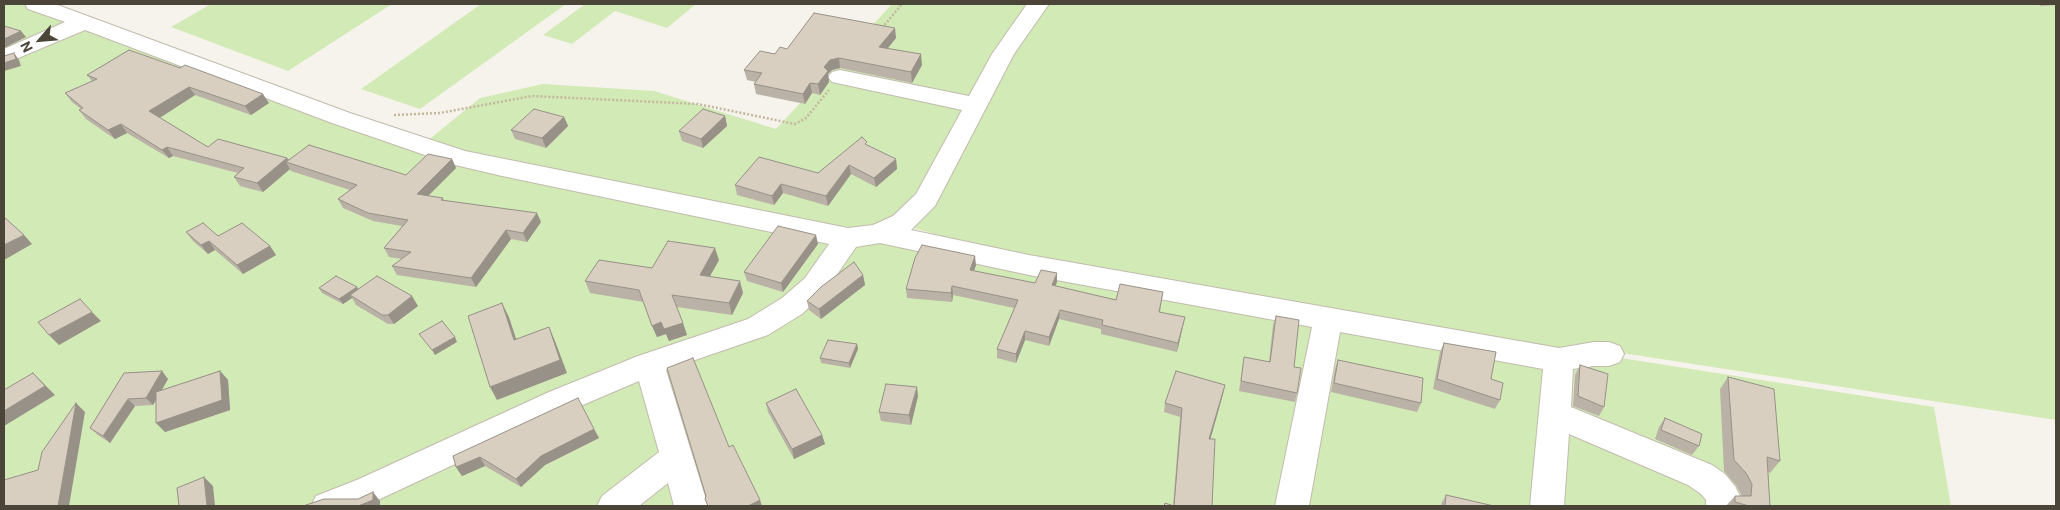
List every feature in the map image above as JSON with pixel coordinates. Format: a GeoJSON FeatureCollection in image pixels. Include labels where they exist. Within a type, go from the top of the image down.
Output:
{"type":"FeatureCollection","features":[{"type":"Feature","properties":{"kind":"street"},"geometry":{"type":"LineString","coordinates":[[36,4],[341,118],[460,158],[848,238],[880,234],[902,223],[926,200],[1003,54],[1038,4]]}},
{"type":"Feature","properties":{"kind":"street"},"geometry":{"type":"LineString","coordinates":[[4,58],[85,22]]}},
{"type":"Feature","properties":{"kind":"street"},"geometry":{"type":"LineString","coordinates":[[840,77],[976,105]]}},
{"type":"Feature","properties":{"kind":"street"},"geometry":{"type":"LineString","coordinates":[[880,234],[1029,265],[1559,360],[1594,354],[1609,354]]}},
{"type":"Feature","properties":{"kind":"street"},"geometry":{"type":"LineString","coordinates":[[328,506],[371,489],[560,401],[649,364],[758,327],[792,306],[815,285],[848,238]]}},
{"type":"Feature","properties":{"kind":"street"},"geometry":{"type":"LineString","coordinates":[[1292,506],[1328,319]]}},
{"type":"Feature","properties":{"kind":"street"},"geometry":{"type":"LineString","coordinates":[[1548,506],[1559,360]]}},
{"type":"Feature","properties":{"kind":"street"},"geometry":{"type":"LineString","coordinates":[[649,364],[691,506]]}},
{"type":"Feature","properties":{"kind":"street"},"geometry":{"type":"LineString","coordinates":[[1554,414],[1700,475],[1713,484],[1722,496],[1723,506]]}},
{"type":"Feature","properties":{"kind":"street"},"geometry":{"type":"LineString","coordinates":[[614,506],[676,458]]}},
{"type":"Feature","properties":{"kind":"path"},"geometry":{"type":"LineString","coordinates":[[878,33],[902,4]]}},
{"type":"Feature","properties":{"kind":"path"},"geometry":{"type":"LineString","coordinates":[[391,116],[440,113],[532,96],[698,104],[795,124],[806,118],[840,77]]}},
{"type":"Feature","properties":{"kind":"green space"},"geometry":{"type":"Polygon","coordinates":[[[4,4],[34,4],[421,146],[480,98],[543,84],[654,91],[776,129],[892,4],[1035,4],[1000,49],[923,198],[896,227],[1159,289],[1934,407],[1951,506],[4,506],[4,4]]]}},
{"type":"Feature","properties":{"kind":"green space"},"geometry":{"type":"Polygon","coordinates":[[[211,4],[392,4],[288,71],[171,27],[211,4]]]}},
{"type":"Feature","properties":{"kind":"green space"},"geometry":{"type":"Polygon","coordinates":[[[481,4],[566,4],[420,109],[361,89],[481,4]]]}},
{"type":"Feature","properties":{"kind":"green space"},"geometry":{"type":"Polygon","coordinates":[[[585,4],[696,4],[667,28],[615,11],[572,44],[543,35],[585,4]]]}},
{"type":"Feature","properties":{"kind":"green space"},"geometry":{"type":"Polygon","coordinates":[[[1040,4],[2056,4],[2056,420],[1609,351],[1551,360],[1024,259],[903,225],[1005,50],[1040,4]]]}},
{"type":"Feature","properties":{"kind":"building"},"geometry":{"type":"Polygon","coordinates":[[[814,13],[895,28],[879,47],[921,54],[911,72],[839,58],[830,60],[824,67],[828,71],[818,84],[810,83],[803,94],[754,84],[762,73],[744,70],[760,51],[775,54],[780,47],[787,49],[814,13]]]}},
{"type":"Feature","properties":{"kind":"building"},"geometry":{"type":"Polygon","coordinates":[[[4,26],[21,31],[4,39],[4,26]]]}},
{"type":"Feature","properties":{"kind":"building"},"geometry":{"type":"Polygon","coordinates":[[[129,50],[180,68],[185,65],[263,94],[245,106],[189,87],[149,111],[208,147],[218,139],[287,158],[257,183],[234,177],[244,168],[167,147],[162,150],[121,124],[108,130],[79,110],[83,108],[65,93],[97,79],[87,75],[129,50]]]}},
{"type":"Feature","properties":{"kind":"building"},"geometry":{"type":"Polygon","coordinates":[[[14,53],[16,59],[4,63],[4,56],[14,53]]]}},
{"type":"Feature","properties":{"kind":"building"},"geometry":{"type":"Polygon","coordinates":[[[534,109],[564,117],[542,138],[511,130],[534,109]]]}},
{"type":"Feature","properties":{"kind":"building"},"geometry":{"type":"Polygon","coordinates":[[[703,109],[725,116],[701,139],[679,131],[703,109]]]}},
{"type":"Feature","properties":{"kind":"building"},"geometry":{"type":"Polygon","coordinates":[[[862,137],[867,142],[865,144],[896,159],[874,178],[849,165],[826,196],[781,184],[772,196],[735,185],[759,157],[818,173],[862,137]]]}},
{"type":"Feature","properties":{"kind":"building"},"geometry":{"type":"Polygon","coordinates":[[[309,145],[406,175],[428,154],[452,159],[417,194],[443,198],[441,200],[537,213],[523,233],[506,230],[471,278],[392,266],[411,252],[384,248],[408,220],[368,213],[338,199],[357,185],[286,162],[309,145]]]}},
{"type":"Feature","properties":{"kind":"building"},"geometry":{"type":"Polygon","coordinates":[[[4,217],[24,235],[4,245],[4,217]]]}},
{"type":"Feature","properties":{"kind":"building"},"geometry":{"type":"Polygon","coordinates":[[[203,223],[218,236],[242,223],[270,246],[237,265],[209,241],[201,245],[186,232],[203,223]]]}},
{"type":"Feature","properties":{"kind":"building"},"geometry":{"type":"Polygon","coordinates":[[[778,226],[816,235],[781,283],[744,272],[778,226]]]}},
{"type":"Feature","properties":{"kind":"building"},"geometry":{"type":"Polygon","coordinates":[[[668,241],[715,248],[700,275],[740,281],[729,303],[672,295],[683,323],[664,329],[661,322],[652,326],[639,290],[585,281],[599,260],[652,268],[668,241]]]}},
{"type":"Feature","properties":{"kind":"building"},"geometry":{"type":"Polygon","coordinates":[[[922,245],[975,256],[970,270],[1035,283],[1041,270],[1057,273],[1052,285],[1116,300],[1120,284],[1163,292],[1159,312],[1185,317],[1178,343],[1102,325],[1103,320],[1060,310],[1049,337],[1025,331],[1016,354],[997,349],[1018,300],[952,286],[951,293],[906,289],[915,258],[922,245]]]}},
{"type":"Feature","properties":{"kind":"building"},"geometry":{"type":"Polygon","coordinates":[[[854,262],[863,275],[819,309],[807,301],[821,287],[854,262]]]}},
{"type":"Feature","properties":{"kind":"building"},"geometry":{"type":"Polygon","coordinates":[[[336,276],[357,287],[339,299],[319,288],[336,276]]]}},
{"type":"Feature","properties":{"kind":"building"},"geometry":{"type":"Polygon","coordinates":[[[377,276],[412,296],[388,315],[382,315],[350,295],[377,276]]]}},
{"type":"Feature","properties":{"kind":"building"},"geometry":{"type":"Polygon","coordinates":[[[80,299],[92,312],[49,335],[38,322],[80,299]]]}},
{"type":"Feature","properties":{"kind":"building"},"geometry":{"type":"Polygon","coordinates":[[[502,303],[514,340],[549,327],[560,360],[490,387],[468,316],[502,303]]]}},
{"type":"Feature","properties":{"kind":"building"},"geometry":{"type":"Polygon","coordinates":[[[1276,316],[1299,320],[1294,367],[1301,368],[1297,393],[1241,381],[1244,357],[1270,362],[1276,316]]]}},
{"type":"Feature","properties":{"kind":"building"},"geometry":{"type":"Polygon","coordinates":[[[442,321],[455,337],[432,350],[419,334],[442,321]]]}},
{"type":"Feature","properties":{"kind":"building"},"geometry":{"type":"Polygon","coordinates":[[[828,340],[857,344],[849,363],[820,358],[828,340]]]}},
{"type":"Feature","properties":{"kind":"building"},"geometry":{"type":"Polygon","coordinates":[[[1444,343],[1496,352],[1491,379],[1503,383],[1500,400],[1437,379],[1444,343]]]}},
{"type":"Feature","properties":{"kind":"building"},"geometry":{"type":"Polygon","coordinates":[[[693,358],[729,447],[733,445],[760,500],[748,506],[708,506],[705,499],[706,496],[667,368],[693,358]]]}},
{"type":"Feature","properties":{"kind":"building"},"geometry":{"type":"Polygon","coordinates":[[[1338,360],[1423,378],[1421,403],[1334,383],[1338,360]]]}},
{"type":"Feature","properties":{"kind":"building"},"geometry":{"type":"Polygon","coordinates":[[[1580,365],[1608,374],[1604,407],[1578,396],[1580,365]]]}},
{"type":"Feature","properties":{"kind":"building"},"geometry":{"type":"Polygon","coordinates":[[[162,371],[146,398],[128,399],[103,436],[90,428],[124,373],[162,371]]]}},
{"type":"Feature","properties":{"kind":"building"},"geometry":{"type":"Polygon","coordinates":[[[220,371],[222,400],[156,423],[156,392],[220,371]]]}},
{"type":"Feature","properties":{"kind":"building"},"geometry":{"type":"Polygon","coordinates":[[[1176,371],[1225,385],[1209,439],[1215,439],[1212,506],[1174,506],[1182,408],[1165,403],[1176,371]]]}},
{"type":"Feature","properties":{"kind":"building"},"geometry":{"type":"Polygon","coordinates":[[[33,373],[45,386],[4,411],[4,390],[33,373]]]}},
{"type":"Feature","properties":{"kind":"building"},"geometry":{"type":"Polygon","coordinates":[[[1728,377],[1774,389],[1780,461],[1767,457],[1770,506],[1749,506],[1735,502],[1735,496],[1751,496],[1752,484],[1746,473],[1734,460],[1728,377]]]}},
{"type":"Feature","properties":{"kind":"building"},"geometry":{"type":"Polygon","coordinates":[[[886,384],[917,387],[909,415],[879,412],[886,384]]]}},
{"type":"Feature","properties":{"kind":"building"},"geometry":{"type":"Polygon","coordinates":[[[796,389],[822,435],[792,449],[766,403],[796,389]]]}},
{"type":"Feature","properties":{"kind":"building"},"geometry":{"type":"Polygon","coordinates":[[[578,398],[594,429],[541,456],[516,479],[480,457],[456,467],[453,456],[578,398]]]}},
{"type":"Feature","properties":{"kind":"building"},"geometry":{"type":"Polygon","coordinates":[[[76,403],[58,506],[4,506],[4,480],[38,470],[42,452],[76,403]]]}},
{"type":"Feature","properties":{"kind":"building"},"geometry":{"type":"Polygon","coordinates":[[[1665,418],[1702,434],[1699,446],[1661,430],[1665,418]]]}},
{"type":"Feature","properties":{"kind":"building"},"geometry":{"type":"Polygon","coordinates":[[[204,477],[207,506],[179,506],[177,488],[204,477]]]}},
{"type":"Feature","properties":{"kind":"building"},"geometry":{"type":"Polygon","coordinates":[[[373,492],[373,500],[358,506],[303,506],[324,499],[358,499],[373,492]]]}},
{"type":"Feature","properties":{"kind":"building"},"geometry":{"type":"Polygon","coordinates":[[[1446,495],[1494,506],[1445,506],[1446,495]]]}}]}
